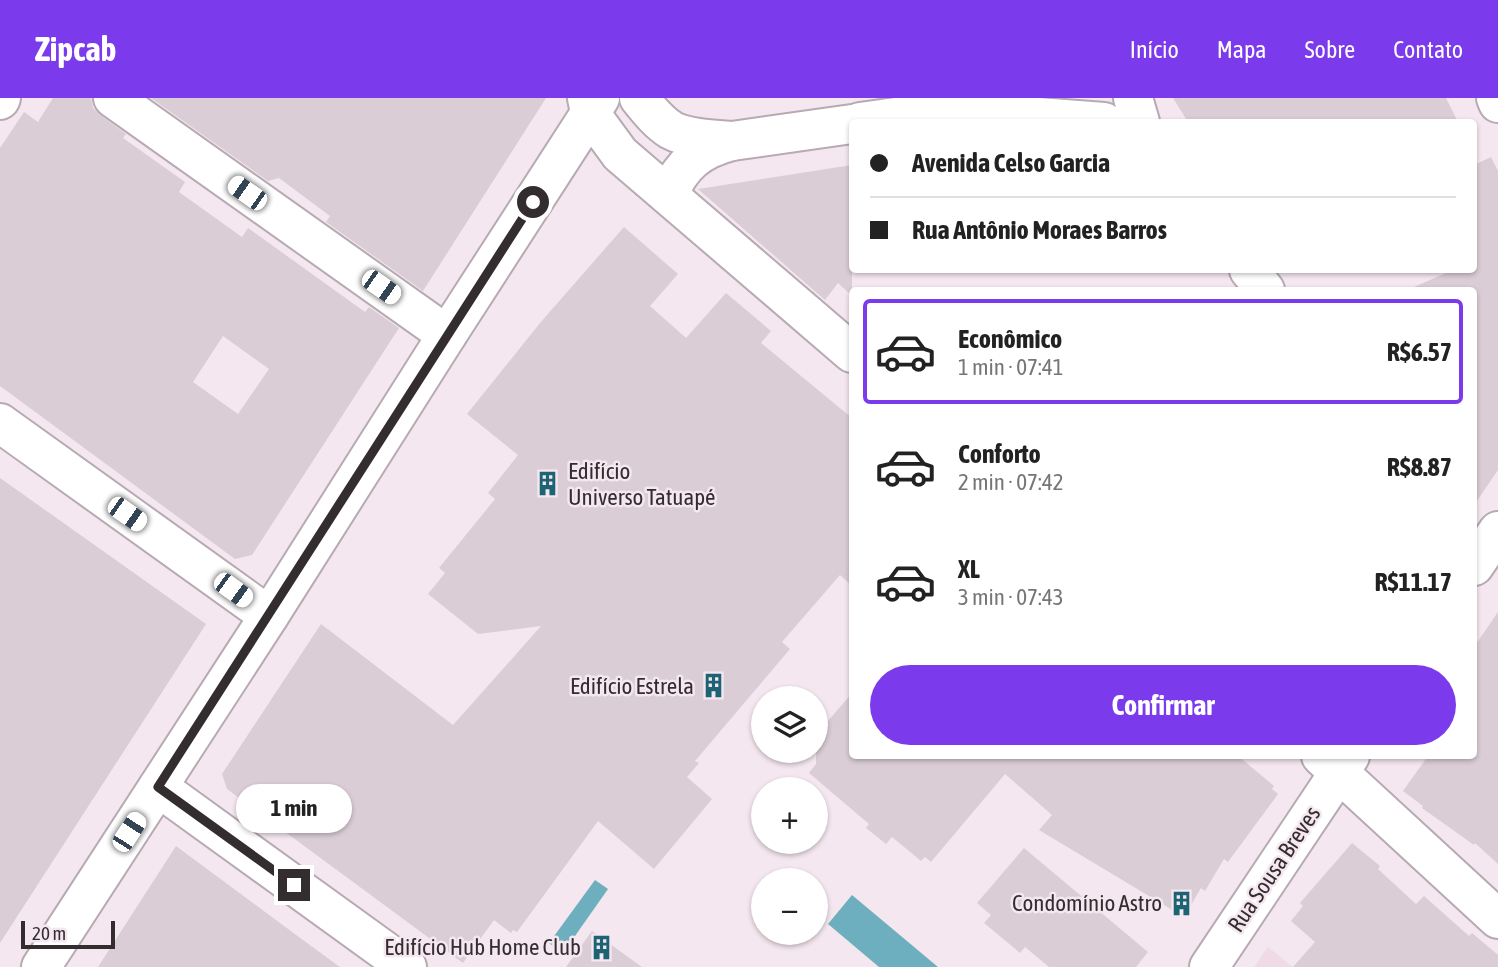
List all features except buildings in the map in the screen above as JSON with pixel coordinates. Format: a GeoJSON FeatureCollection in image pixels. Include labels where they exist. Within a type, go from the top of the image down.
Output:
{"type":"FeatureCollection","features":[{"type":"Feature","properties":{"kind":"street"},"geometry":{"type":"LineString","coordinates":[[113,98],[447,335]]}},
{"type":"Feature","properties":{"kind":"street"},"geometry":{"type":"LineString","coordinates":[[639,98],[652,115],[672,131],[701,138],[732,141]]}},
{"type":"Feature","properties":{"kind":"street"},"geometry":{"type":"LineString","coordinates":[[1133,98],[1139,119]]}},
{"type":"Feature","properties":{"kind":"street"},"geometry":{"type":"LineString","coordinates":[[1496,98],[1498,103]]}},
{"type":"Feature","properties":{"kind":"street"},"geometry":{"type":"LineString","coordinates":[[41,967],[269,616],[592,103],[620,154],[849,350]]}},
{"type":"Feature","properties":{"kind":"street"},"geometry":{"type":"LineString","coordinates":[[875,119],[952,104],[1079,119]]}},
{"type":"Feature","properties":{"kind":"street"},"geometry":{"type":"LineString","coordinates":[[668,195],[675,179],[686,165],[715,146],[732,141],[849,124]]}},
{"type":"Feature","properties":{"kind":"street"},"geometry":{"type":"LineString","coordinates":[[1251,273],[1263,287]]}},
{"type":"Feature","properties":{"kind":"street"},"geometry":{"type":"LineString","coordinates":[[0,423],[269,616]]}},
{"type":"Feature","properties":{"kind":"street"},"geometry":{"type":"LineString","coordinates":[[1477,562],[1498,531]]}},
{"type":"Feature","properties":{"kind":"street"},"geometry":{"type":"LineString","coordinates":[[1337,761],[1498,919]]}},
{"type":"Feature","properties":{"kind":"street","name":"Rua Sousa Breves"},"geometry":{"type":"LineString","coordinates":[[1209,967],[1337,761]]}},
{"type":"Feature","properties":{"kind":"street"},"geometry":{"type":"LineString","coordinates":[[158,787],[407,967]]}},
{"type":"Feature","properties":{"kind":"shaded area"},"geometry":{"type":"Polygon","coordinates":[[[1268,947],[1293,967],[1254,967],[1268,947]]]}},
{"type":"Feature","properties":{"kind":"water"},"geometry":{"type":"Polygon","coordinates":[[[595,880],[608,889],[563,953],[549,943],[595,880]]]}},
{"type":"Feature","properties":{"kind":"water"},"geometry":{"type":"Polygon","coordinates":[[[852,895],[938,967],[879,967],[828,924],[852,895]]]}},
{"type":"Feature","properties":{"kind":"place","name":"Edifício Universo Tatuapé"},"geometry":{"type":"Point","coordinates":[548,484]}},
{"type":"Feature","properties":{"kind":"place","name":"Edifício Estrela"},"geometry":{"type":"Point","coordinates":[714,686]}},
{"type":"Feature","properties":{"kind":"place","name":"Condomínio Astro"},"geometry":{"type":"Point","coordinates":[1182,903]}},
{"type":"Feature","properties":{"kind":"place","name":"Edifício Hub Home Club"},"geometry":{"type":"Point","coordinates":[601,947]}},
{"type":"Feature","properties":{"kind":"route"},"geometry":{"type":"LineString","coordinates":[[294,885],[158,787],[533,202]]}}]}
